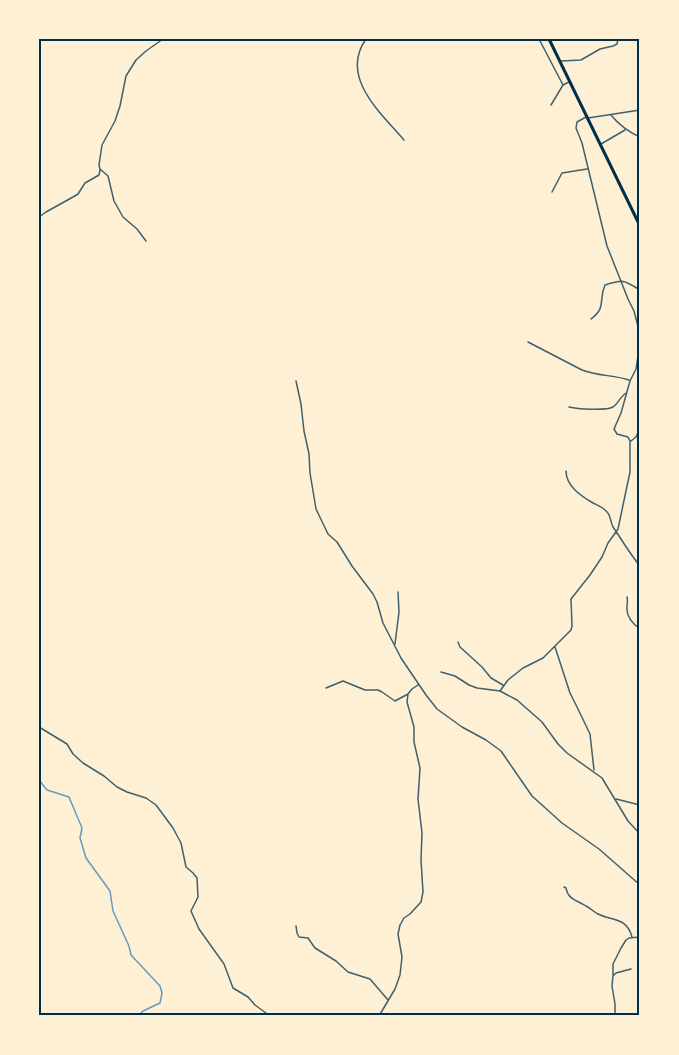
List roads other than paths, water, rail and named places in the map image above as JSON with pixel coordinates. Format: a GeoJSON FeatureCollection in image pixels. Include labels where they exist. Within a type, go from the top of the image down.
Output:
{"type":"FeatureCollection","features":[{"type":"Feature","properties":{"kind":"highway"},"geometry":{"type":"LineString","coordinates":[[549,39],[640,226]]}},
{"type":"Feature","properties":{"kind":"street"},"geometry":{"type":"LineString","coordinates":[[39,217],[78,194],[85,183],[99,175],[102,145],[115,121],[126,76],[136,60],[164,39]]}},
{"type":"Feature","properties":{"kind":"street"},"geometry":{"type":"LineString","coordinates":[[366,39],[358,55],[358,77],[368,97],[404,140]]}},
{"type":"Feature","properties":{"kind":"street"},"geometry":{"type":"LineString","coordinates":[[539,39],[563,85]]}},
{"type":"Feature","properties":{"kind":"street"},"geometry":{"type":"LineString","coordinates":[[560,61],[582,60],[600,49],[613,46],[618,39]]}},
{"type":"Feature","properties":{"kind":"street"},"geometry":{"type":"LineString","coordinates":[[551,105],[563,85],[570,82]]}},
{"type":"Feature","properties":{"kind":"street"},"geometry":{"type":"LineString","coordinates":[[640,110],[587,117],[578,121],[576,126],[607,246],[634,311],[640,334]]}},
{"type":"Feature","properties":{"kind":"street"},"geometry":{"type":"LineString","coordinates":[[610,115],[640,136]]}},
{"type":"Feature","properties":{"kind":"street"},"geometry":{"type":"LineString","coordinates":[[600,144],[627,129]]}},
{"type":"Feature","properties":{"kind":"street"},"geometry":{"type":"LineString","coordinates":[[100,169],[108,176],[114,201],[123,217],[137,229],[146,241]]}},
{"type":"Feature","properties":{"kind":"street"},"geometry":{"type":"LineString","coordinates":[[552,192],[562,173],[588,169]]}},
{"type":"Feature","properties":{"kind":"street"},"geometry":{"type":"LineString","coordinates":[[591,319],[600,311],[605,285],[621,281],[640,290]]}},
{"type":"Feature","properties":{"kind":"street"},"geometry":{"type":"LineString","coordinates":[[528,342],[582,370],[617,376],[630,381]]}},
{"type":"Feature","properties":{"kind":"street"},"geometry":{"type":"LineString","coordinates":[[500,691],[508,680],[523,668],[543,658],[572,628],[572,597],[590,575],[617,532],[630,472],[630,441],[628,437],[617,434],[614,429],[636,369],[640,342]]}},
{"type":"Feature","properties":{"kind":"street"},"geometry":{"type":"LineString","coordinates":[[296,381],[316,509],[328,534],[340,547],[377,602],[383,623],[401,658],[419,685],[437,709],[501,750],[528,790],[554,816],[599,849],[640,885]]}},
{"type":"Feature","properties":{"kind":"street"},"geometry":{"type":"LineString","coordinates":[[569,406],[585,409],[610,409],[627,393]]}},
{"type":"Feature","properties":{"kind":"street"},"geometry":{"type":"LineString","coordinates":[[630,441],[640,428]]}},
{"type":"Feature","properties":{"kind":"street"},"geometry":{"type":"LineString","coordinates":[[566,471],[567,480],[574,489],[606,511],[625,547],[640,566]]}},
{"type":"Feature","properties":{"kind":"street"},"geometry":{"type":"LineString","coordinates":[[395,644],[399,612],[398,592]]}},
{"type":"Feature","properties":{"kind":"street"},"geometry":{"type":"LineString","coordinates":[[627,597],[628,615],[632,623],[640,629]]}},
{"type":"Feature","properties":{"kind":"street"},"geometry":{"type":"LineString","coordinates":[[458,642],[460,647],[491,678],[503,686]]}},
{"type":"Feature","properties":{"kind":"street"},"geometry":{"type":"LineString","coordinates":[[554,646],[570,693],[590,734],[594,772]]}},
{"type":"Feature","properties":{"kind":"street"},"geometry":{"type":"LineString","coordinates":[[441,672],[455,676],[477,688],[500,691],[517,700],[542,722],[567,753],[606,783],[628,821],[640,834]]}},
{"type":"Feature","properties":{"kind":"street"},"geometry":{"type":"LineString","coordinates":[[326,688],[344,681],[365,690],[378,690],[395,701],[419,685]]}},
{"type":"Feature","properties":{"kind":"street"},"geometry":{"type":"LineString","coordinates":[[379,1016],[398,982],[402,957],[399,930],[404,918],[421,902],[423,892],[422,833],[418,799],[420,768],[414,742],[414,728],[408,708],[408,694]]}},
{"type":"Feature","properties":{"kind":"street"},"geometry":{"type":"LineString","coordinates":[[39,728],[67,744],[73,754],[83,763],[117,787],[146,798],[156,805],[181,843],[186,867],[197,878],[198,897],[191,911],[199,930],[224,964],[232,988],[248,997],[270,1016]]}},
{"type":"Feature","properties":{"kind":"street"},"geometry":{"type":"LineString","coordinates":[[615,799],[640,805]]}},
{"type":"Feature","properties":{"kind":"street"},"geometry":{"type":"LineString","coordinates":[[564,887],[573,900],[599,915],[624,923],[632,938]]}},
{"type":"Feature","properties":{"kind":"street"},"geometry":{"type":"LineString","coordinates":[[296,926],[300,937],[308,938],[315,948],[336,961],[348,972],[370,979],[388,1001]]}},
{"type":"Feature","properties":{"kind":"street"},"geometry":{"type":"LineString","coordinates":[[615,1016],[612,986],[613,964],[626,940],[640,938]]}},
{"type":"Feature","properties":{"kind":"street"},"geometry":{"type":"LineString","coordinates":[[614,976],[616,973],[631,969]]}},
{"type":"Feature","properties":{"kind":"waterway"},"geometry":{"type":"LineString","coordinates":[[39,780],[47,790],[69,797],[82,828],[80,838],[86,858],[110,891],[113,911],[131,955],[160,986],[162,993],[160,1003],[138,1016]]}}]}
